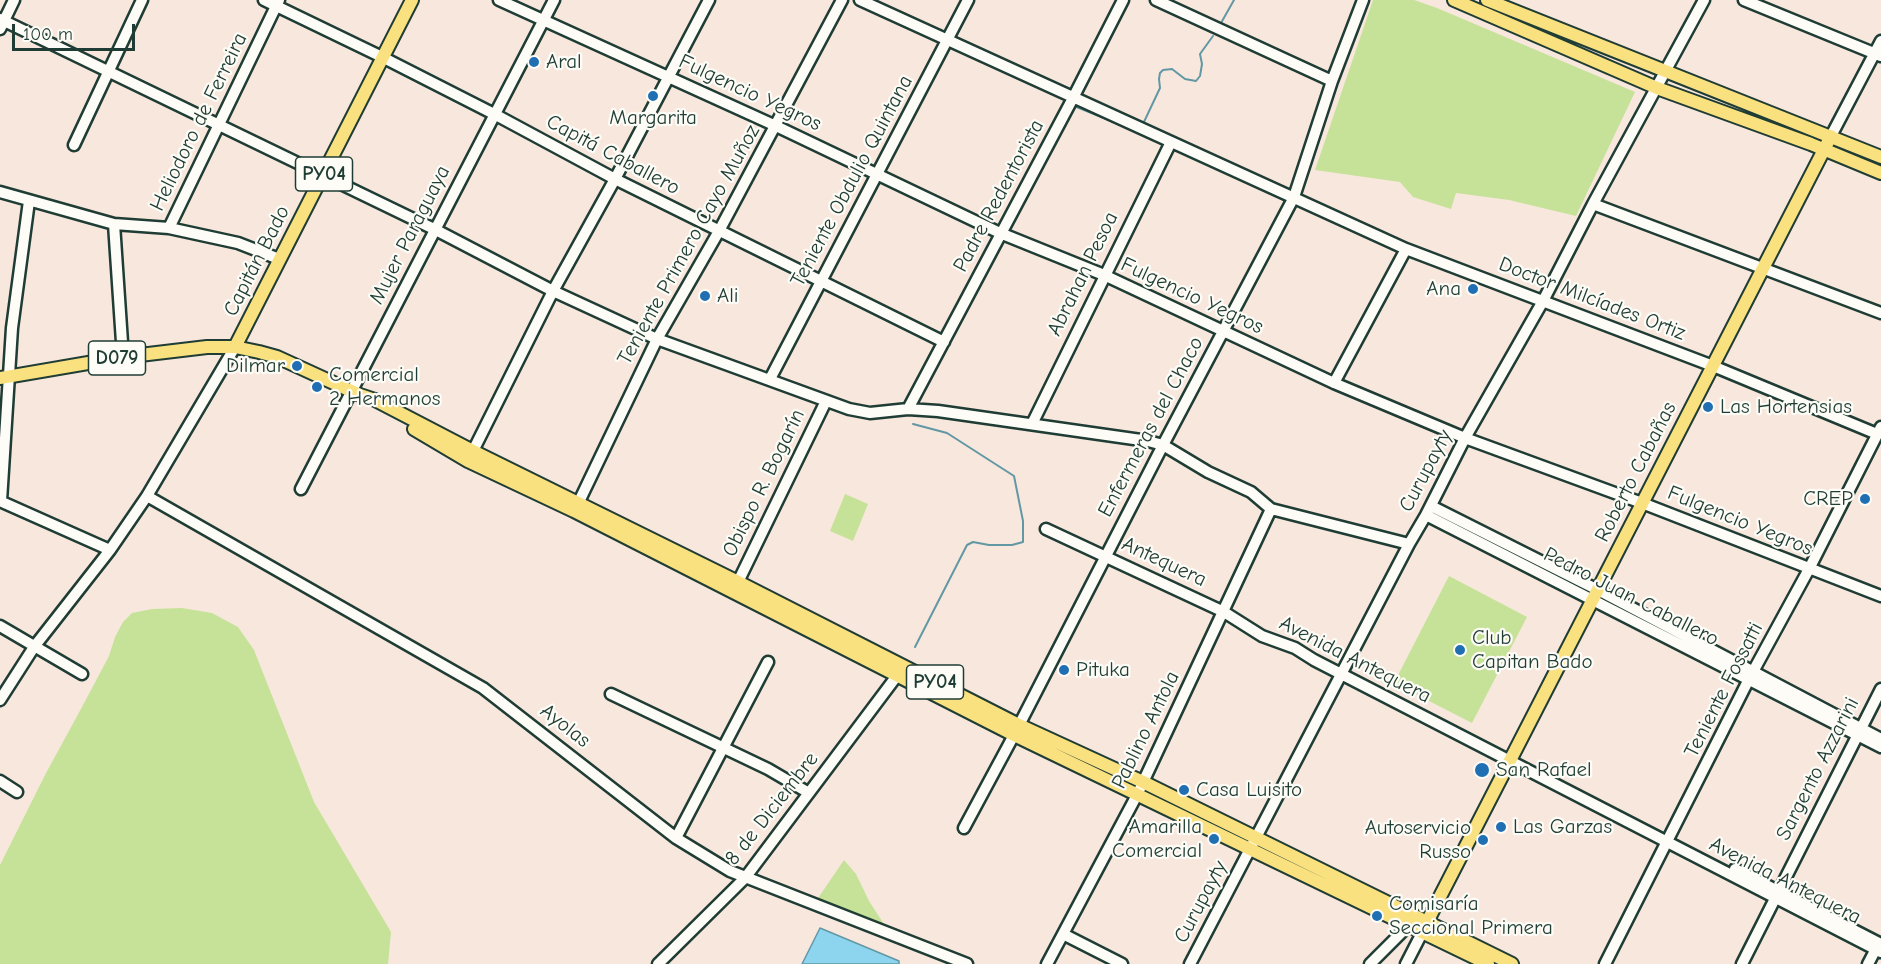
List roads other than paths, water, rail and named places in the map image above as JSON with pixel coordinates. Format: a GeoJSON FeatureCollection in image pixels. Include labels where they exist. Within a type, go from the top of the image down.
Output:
{"type":"FeatureCollection","features":[{"type":"Feature","properties":{"kind":"main road","name":"Capitán Bado"},"geometry":{"type":"LineString","coordinates":[[234,347],[412,0]]}},
{"type":"Feature","properties":{"kind":"main road"},"geometry":{"type":"LineString","coordinates":[[1454,0],[1657,88],[1881,173]]}},
{"type":"Feature","properties":{"kind":"main road"},"geometry":{"type":"LineString","coordinates":[[1487,0],[1881,157]]}},
{"type":"Feature","properties":{"kind":"main road","name":"Roberto Cabañas"},"geometry":{"type":"LineString","coordinates":[[1425,927],[1831,136]]}},
{"type":"Feature","properties":{"kind":"main road","name":"D079"},"geometry":{"type":"LineString","coordinates":[[4,377],[123,357],[207,347],[234,347]]}},
{"type":"Feature","properties":{"kind":"main road","name":"PY04"},"geometry":{"type":"LineString","coordinates":[[234,347],[277,357],[356,393],[372,405],[471,456],[738,582],[901,671]]}},
{"type":"Feature","properties":{"kind":"main road","name":"PY04"},"geometry":{"type":"LineString","coordinates":[[576,506],[1017,730],[1425,927],[1512,964]]}},
{"type":"Feature","properties":{"kind":"main road","name":"PY04"},"geometry":{"type":"LineString","coordinates":[[1254,843],[1408,926],[1425,927],[1488,964]]}},
{"type":"Feature","properties":{"kind":"street"},"geometry":{"type":"LineString","coordinates":[[14,0],[1,23],[108,71],[434,229],[554,291],[657,339],[849,409],[870,413],[908,409],[938,411],[1163,445],[1208,472],[1251,492],[1271,509],[1409,544]]}},
{"type":"Feature","properties":{"kind":"street"},"geometry":{"type":"LineString","coordinates":[[74,145],[142,0]]}},
{"type":"Feature","properties":{"kind":"street","name":"Capitá Caballero"},"geometry":{"type":"LineString","coordinates":[[264,0],[278,3],[615,179],[944,342]]}},
{"type":"Feature","properties":{"kind":"street","name":"Fulgencio Yegros"},"geometry":{"type":"LineString","coordinates":[[499,0],[776,126],[1000,233],[1104,275],[1223,333],[1334,383],[1465,438],[1642,503],[1881,596]]}},
{"type":"Feature","properties":{"kind":"street","name":"Mujer Paraguaya"},"geometry":{"type":"LineString","coordinates":[[301,489],[356,393],[434,229],[496,115],[554,0]]}},
{"type":"Feature","properties":{"kind":"street"},"geometry":{"type":"LineString","coordinates":[[471,456],[554,291],[709,0]]}},
{"type":"Feature","properties":{"kind":"street","name":"Teniente Primero Cayo Muñoz"},"geometry":{"type":"LineString","coordinates":[[576,506],[657,339],[719,231],[842,0]]}},
{"type":"Feature","properties":{"kind":"street","name":"Doctor Milcíades Ortiz"},"geometry":{"type":"LineString","coordinates":[[860,0],[1406,249],[1879,430]]}},
{"type":"Feature","properties":{"kind":"street","name":"Teniente Obdulio Quintana"},"geometry":{"type":"LineString","coordinates":[[770,379],[968,0]]}},
{"type":"Feature","properties":{"kind":"street","name":"Padre Redentorista"},"geometry":{"type":"LineString","coordinates":[[908,409],[1123,0]]}},
{"type":"Feature","properties":{"kind":"street"},"geometry":{"type":"LineString","coordinates":[[1156,0],[1332,81]]}},
{"type":"Feature","properties":{"kind":"street","name":"Enfermeras del Chaco"},"geometry":{"type":"LineString","coordinates":[[964,828],[1294,197],[1332,81],[1363,0]]}},
{"type":"Feature","properties":{"kind":"street","name":"Curupayty"},"geometry":{"type":"LineString","coordinates":[[1190,964],[1409,544],[1429,511],[1465,438],[1543,301],[1704,0]]}},
{"type":"Feature","properties":{"kind":"street"},"geometry":{"type":"LineString","coordinates":[[1744,0],[1878,55]]}},
{"type":"Feature","properties":{"kind":"street","name":"Heliodoro de Ferreira"},"geometry":{"type":"LineString","coordinates":[[169,228],[278,3]]}},
{"type":"Feature","properties":{"kind":"street","name":"Roberto Cabañas"},"geometry":{"type":"LineString","coordinates":[[1831,136],[1878,55],[1881,41]]}},
{"type":"Feature","properties":{"kind":"street","name":"Abrahan Pesoa"},"geometry":{"type":"LineString","coordinates":[[1032,424],[1171,142]]}},
{"type":"Feature","properties":{"kind":"street"},"geometry":{"type":"LineString","coordinates":[[0,192],[114,224],[169,228],[238,243],[279,259]]}},
{"type":"Feature","properties":{"kind":"street"},"geometry":{"type":"LineString","coordinates":[[29,201],[4,377],[1,501],[110,550]]}},
{"type":"Feature","properties":{"kind":"street"},"geometry":{"type":"LineString","coordinates":[[1593,204],[1881,313]]}},
{"type":"Feature","properties":{"kind":"street"},"geometry":{"type":"LineString","coordinates":[[114,224],[123,357]]}},
{"type":"Feature","properties":{"kind":"street"},"geometry":{"type":"LineString","coordinates":[[1334,383],[1406,249]]}},
{"type":"Feature","properties":{"kind":"street"},"geometry":{"type":"LineString","coordinates":[[0,325],[12,328]]}},
{"type":"Feature","properties":{"kind":"street"},"geometry":{"type":"LineString","coordinates":[[0,700],[34,647],[110,550],[147,496],[234,347]]}},
{"type":"Feature","properties":{"kind":"street","name":"Obispo R. Bogarín"},"geometry":{"type":"LineString","coordinates":[[738,582],[826,401]]}},
{"type":"Feature","properties":{"kind":"street","name":"Teniente Fossatti"},"geometry":{"type":"LineString","coordinates":[[1605,964],[1879,430]]}},
{"type":"Feature","properties":{"kind":"street","name":"Ayolas"},"geometry":{"type":"LineString","coordinates":[[147,496],[483,688],[676,838],[730,871],[967,964]]}},
{"type":"Feature","properties":{"kind":"street","name":"Pablino Antola"},"geometry":{"type":"LineString","coordinates":[[1047,964],[1140,788],[1271,509]]}},
{"type":"Feature","properties":{"kind":"street","name":"Pedro Juan Caballero"},"geometry":{"type":"LineString","coordinates":[[1429,511],[1752,675],[1859,732],[1881,747]]}},
{"type":"Feature","properties":{"kind":"street","name":"Antequera"},"geometry":{"type":"LineString","coordinates":[[1046,529],[1224,612],[1262,636]]}},
{"type":"Feature","properties":{"kind":"street"},"geometry":{"type":"LineString","coordinates":[[0,626],[82,674]]}},
{"type":"Feature","properties":{"kind":"street","name":"Avenida Antequera"},"geometry":{"type":"LineString","coordinates":[[1262,636],[1317,654],[1342,671],[1668,840],[1880,945]]}},
{"type":"Feature","properties":{"kind":"street"},"geometry":{"type":"LineString","coordinates":[[676,838],[768,662]]}},
{"type":"Feature","properties":{"kind":"street","name":"8 de Diciembre"},"geometry":{"type":"LineString","coordinates":[[658,964],[745,878],[901,671]]}},
{"type":"Feature","properties":{"kind":"street","name":"Sargento Azzarini"},"geometry":{"type":"LineString","coordinates":[[1742,964],[1881,689]]}},
{"type":"Feature","properties":{"kind":"street"},"geometry":{"type":"LineString","coordinates":[[611,694],[768,769],[809,794]]}},
{"type":"Feature","properties":{"kind":"street","name":"Pedro Juan Caballero"},"geometry":{"type":"LineString","coordinates":[[1859,732],[1881,739]]}},
{"type":"Feature","properties":{"kind":"street"},"geometry":{"type":"LineString","coordinates":[[0,781],[17,792]]}},
{"type":"Feature","properties":{"kind":"street"},"geometry":{"type":"LineString","coordinates":[[1370,964],[1408,926]]}},
{"type":"Feature","properties":{"kind":"street"},"geometry":{"type":"LineString","coordinates":[[1406,964],[1425,927]]}},
{"type":"Feature","properties":{"kind":"street"},"geometry":{"type":"LineString","coordinates":[[1063,934],[1122,964]]}},
{"type":"Feature","properties":{"kind":"street"},"geometry":{"type":"LineString","coordinates":[[1868,964],[1880,945]]}},
{"type":"Feature","properties":{"kind":"water"},"geometry":{"type":"Polygon","coordinates":[[[820,928],[899,961],[899,964],[802,964],[820,928]]]}},
{"type":"Feature","properties":{"kind":"waterway"},"geometry":{"type":"LineString","coordinates":[[1221,23],[1234,0]]}},
{"type":"Feature","properties":{"kind":"waterway"},"geometry":{"type":"LineString","coordinates":[[1143,124],[1160,88],[1160,73],[1163,70],[1172,69],[1185,79],[1196,81],[1200,76],[1202,64],[1200,54],[1213,36]]}},
{"type":"Feature","properties":{"kind":"waterway"},"geometry":{"type":"LineString","coordinates":[[1073,107],[1126,127]]}},
{"type":"Feature","properties":{"kind":"waterway"},"geometry":{"type":"LineString","coordinates":[[1012,224],[1033,184]]}},
{"type":"Feature","properties":{"kind":"waterway"},"geometry":{"type":"LineString","coordinates":[[992,262],[1002,242]]}},
{"type":"Feature","properties":{"kind":"waterway"},"geometry":{"type":"LineString","coordinates":[[913,424],[947,433],[1014,476],[1023,521],[1023,542],[1012,545],[973,542],[967,545],[915,647]]}},
{"type":"Feature","properties":{"kind":"place","name":"Aral"},"geometry":{"type":"Point","coordinates":[534,62]}},
{"type":"Feature","properties":{"kind":"place","name":"Margarita"},"geometry":{"type":"Point","coordinates":[653,96]}},
{"type":"Feature","properties":{"kind":"place","name":"Ana"},"geometry":{"type":"Point","coordinates":[1473,289]}},
{"type":"Feature","properties":{"kind":"place","name":"Ali"},"geometry":{"type":"Point","coordinates":[705,296]}},
{"type":"Feature","properties":{"kind":"place","name":"Dilmar"},"geometry":{"type":"Point","coordinates":[297,366]}},
{"type":"Feature","properties":{"kind":"place","name":"Comercial 2 Hermanos"},"geometry":{"type":"Point","coordinates":[317,387]}},
{"type":"Feature","properties":{"kind":"place","name":"Las Hortensias"},"geometry":{"type":"Point","coordinates":[1708,407]}},
{"type":"Feature","properties":{"kind":"place","name":"CREP"},"geometry":{"type":"Point","coordinates":[1865,499]}},
{"type":"Feature","properties":{"kind":"place","name":"Club Capitan Bado"},"geometry":{"type":"Point","coordinates":[1460,650]}},
{"type":"Feature","properties":{"kind":"place","name":"Pituka"},"geometry":{"type":"Point","coordinates":[1064,670]}},
{"type":"Feature","properties":{"kind":"place","name":"San Rafael"},"geometry":{"type":"Point","coordinates":[1482,770]}},
{"type":"Feature","properties":{"kind":"place","name":"Casa Luisito"},"geometry":{"type":"Point","coordinates":[1184,790]}},
{"type":"Feature","properties":{"kind":"place","name":"Las Garzas"},"geometry":{"type":"Point","coordinates":[1501,827]}},
{"type":"Feature","properties":{"kind":"place","name":"Amarilla Comercial"},"geometry":{"type":"Point","coordinates":[1214,839]}},
{"type":"Feature","properties":{"kind":"place","name":"Autoservicio Russo"},"geometry":{"type":"Point","coordinates":[1483,840]}},
{"type":"Feature","properties":{"kind":"place","name":"Comisaría Seccional Primera"},"geometry":{"type":"Point","coordinates":[1377,916]}}]}
